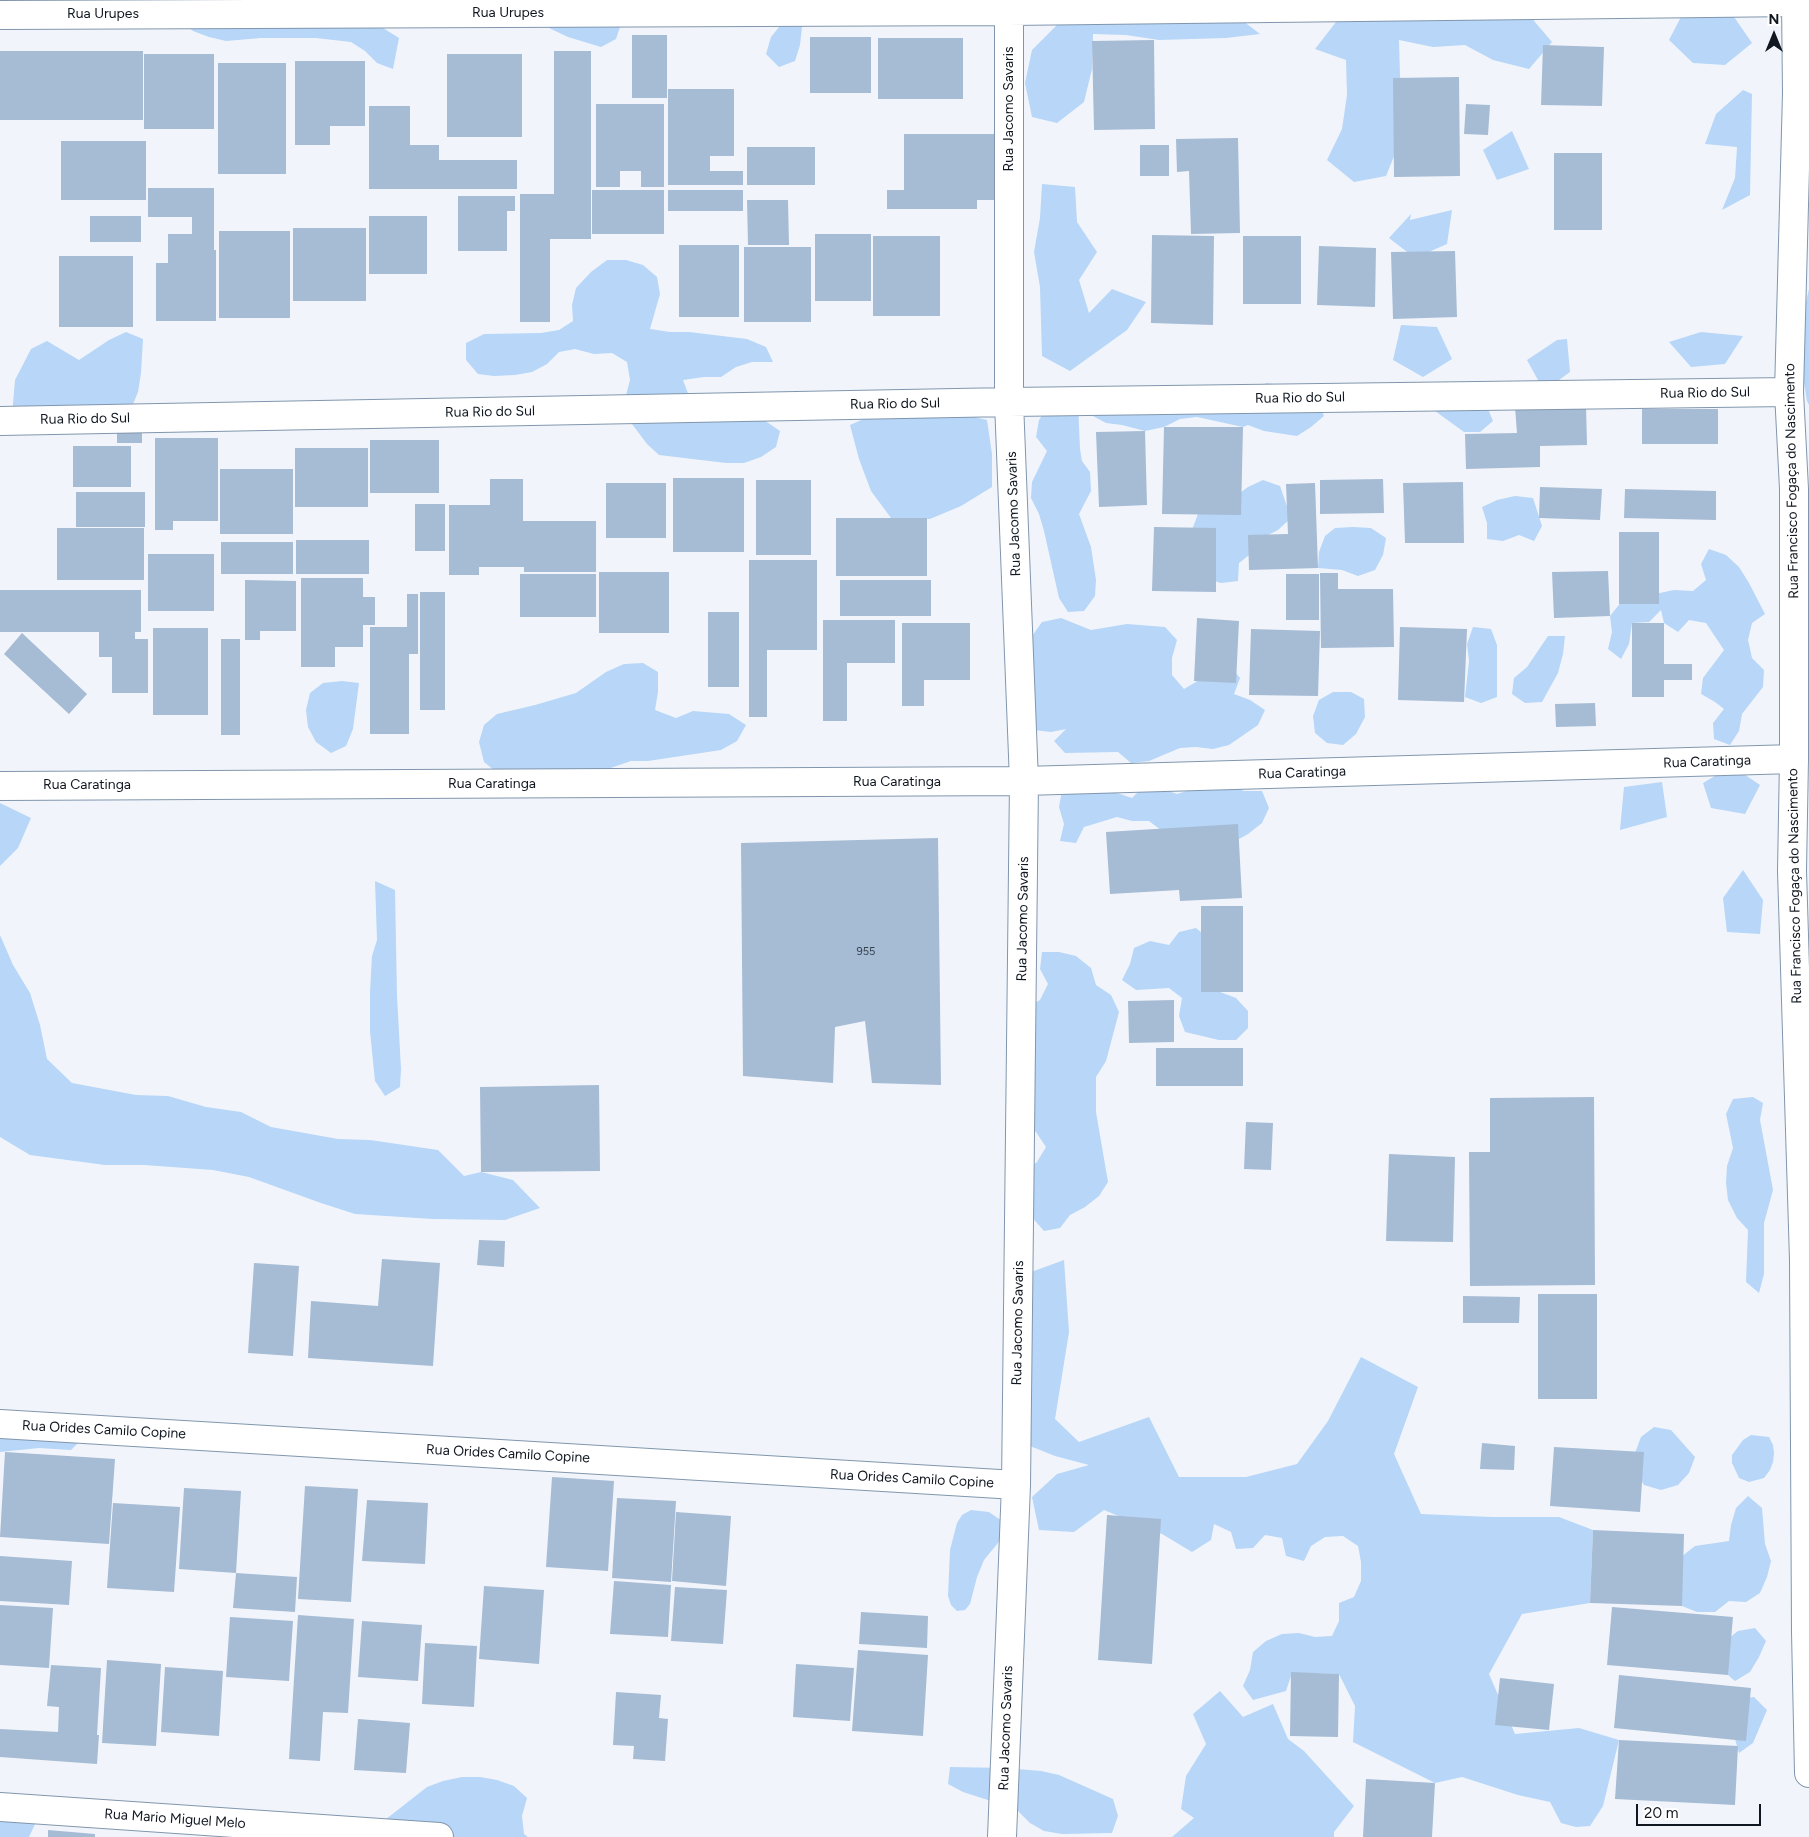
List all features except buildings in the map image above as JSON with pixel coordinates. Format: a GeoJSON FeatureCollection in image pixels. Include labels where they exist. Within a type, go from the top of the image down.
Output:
{"type":"FeatureCollection","features":[{"type":"Feature","properties":{"kind":"street","name":"Rua Urupes"},"geometry":{"type":"LineString","coordinates":[[0,14],[1008,5],[1796,1]]}},
{"type":"Feature","properties":{"kind":"street","name":"Rua Francisco Fogaça do Nascimento"},"geometry":{"type":"LineString","coordinates":[[1796,1],[1803,93],[1790,392],[1801,488],[1794,759],[1800,870],[1807,1260],[1809,1773]]}},
{"type":"Feature","properties":{"kind":"street","name":"Rua Jacomo Savaris"},"geometry":{"type":"LineString","coordinates":[[1002,1837],[1016,1485],[1024,781],[1009,402],[1008,5]]}},
{"type":"Feature","properties":{"kind":"street","name":"Rua Rio do Sul"},"geometry":{"type":"LineString","coordinates":[[0,421],[1009,402],[1790,392]]}},
{"type":"Feature","properties":{"kind":"street","name":"Rua Caratinga"},"geometry":{"type":"LineString","coordinates":[[0,786],[1024,781],[1794,759]]}},
{"type":"Feature","properties":{"kind":"street","name":"Rua Orides Camilo Copine"},"geometry":{"type":"LineString","coordinates":[[0,1424],[1016,1485]]}},
{"type":"Feature","properties":{"kind":"street","name":"Rua Mario Miguel Melo"},"geometry":{"type":"LineString","coordinates":[[0,1807],[439,1837]]}},
{"type":"Feature","properties":{"kind":"shaded area"},"geometry":{"type":"Polygon","coordinates":[[[164,0],[204,0],[214,5],[367,22],[383,28],[399,38],[393,69],[377,63],[365,51],[351,42],[316,38],[261,38],[226,41],[209,37],[193,31],[178,20],[166,7],[164,0]]]}},
{"type":"Feature","properties":{"kind":"shaded area"},"geometry":{"type":"Polygon","coordinates":[[[1351,10],[1421,20],[1495,20],[1529,15],[1552,42],[1529,69],[1493,60],[1465,45],[1433,47],[1399,40],[1401,110],[1399,144],[1386,176],[1354,182],[1327,160],[1342,129],[1347,95],[1346,60],[1315,49],[1336,22],[1351,10]]]}},
{"type":"Feature","properties":{"kind":"shaded area"},"geometry":{"type":"Polygon","coordinates":[[[810,11],[802,27],[800,45],[795,61],[779,67],[766,54],[771,37],[783,22],[810,11]]]}},
{"type":"Feature","properties":{"kind":"shaded area"},"geometry":{"type":"Polygon","coordinates":[[[1230,11],[1260,34],[1226,38],[1159,40],[1126,35],[1093,34],[1092,69],[1084,102],[1057,123],[1032,117],[1025,83],[1032,50],[1057,25],[1091,15],[1230,11]]]}},
{"type":"Feature","properties":{"kind":"shaded area"},"geometry":{"type":"Polygon","coordinates":[[[1684,11],[1732,14],[1752,43],[1725,65],[1693,63],[1669,40],[1684,11]]]}},
{"type":"Feature","properties":{"kind":"shaded area"},"geometry":{"type":"Polygon","coordinates":[[[537,19],[622,21],[616,39],[601,47],[568,37],[551,29],[537,19]]]}},
{"type":"Feature","properties":{"kind":"shaded area"},"geometry":{"type":"Polygon","coordinates":[[[1743,90],[1752,94],[1750,195],[1722,210],[1735,178],[1737,147],[1705,144],[1716,114],[1743,90]]]}},
{"type":"Feature","properties":{"kind":"shaded area"},"geometry":{"type":"Polygon","coordinates":[[[1512,131],[1529,169],[1497,180],[1483,150],[1512,131]]]}},
{"type":"Feature","properties":{"kind":"shaded area"},"geometry":{"type":"Polygon","coordinates":[[[1042,184],[1075,187],[1077,222],[1097,252],[1079,280],[1089,313],[1112,289],[1146,302],[1127,330],[1070,371],[1042,356],[1040,287],[1034,252],[1040,218],[1042,184]]]}},
{"type":"Feature","properties":{"kind":"shaded area"},"geometry":{"type":"Polygon","coordinates":[[[1452,210],[1447,244],[1415,258],[1389,238],[1411,214],[1410,220],[1452,210]]]}},
{"type":"Feature","properties":{"kind":"shaded area"},"geometry":{"type":"Polygon","coordinates":[[[607,260],[626,260],[643,265],[657,277],[660,294],[650,329],[747,339],[766,347],[773,362],[752,362],[736,367],[721,377],[683,380],[689,396],[761,418],[780,431],[776,447],[761,457],[744,463],[726,463],[659,455],[647,444],[626,416],[625,399],[630,380],[627,362],[612,353],[594,354],[575,349],[559,352],[547,364],[532,372],[515,375],[494,376],[478,374],[466,360],[466,343],[484,334],[541,333],[559,330],[573,321],[572,305],[576,288],[591,272],[607,260]]]}},
{"type":"Feature","properties":{"kind":"shaded area"},"geometry":{"type":"Polygon","coordinates":[[[1809,289],[1809,405],[1801,365],[1804,311],[1809,289]]]}},
{"type":"Feature","properties":{"kind":"shaded area"},"geometry":{"type":"Polygon","coordinates":[[[1401,325],[1437,327],[1452,359],[1423,377],[1393,360],[1401,325]]]}},
{"type":"Feature","properties":{"kind":"shaded area"},"geometry":{"type":"Polygon","coordinates":[[[126,332],[143,339],[138,392],[131,409],[12,415],[15,380],[31,349],[47,341],[79,360],[109,340],[126,332]]]}},
{"type":"Feature","properties":{"kind":"shaded area"},"geometry":{"type":"Polygon","coordinates":[[[1701,332],[1743,336],[1725,364],[1691,367],[1669,342],[1701,332]]]}},
{"type":"Feature","properties":{"kind":"shaded area"},"geometry":{"type":"Polygon","coordinates":[[[1567,339],[1570,372],[1544,391],[1527,360],[1557,340],[1567,339]]]}},
{"type":"Feature","properties":{"kind":"shaded area"},"geometry":{"type":"Polygon","coordinates":[[[1266,383],[1283,385],[1317,399],[1324,416],[1297,436],[1264,431],[1248,425],[1243,427],[1197,417],[1180,419],[1164,427],[1145,431],[1106,423],[1091,415],[1094,399],[1251,393],[1266,383]]]}},
{"type":"Feature","properties":{"kind":"shaded area"},"geometry":{"type":"Polygon","coordinates":[[[1443,396],[1486,404],[1493,421],[1480,432],[1464,432],[1435,411],[1443,396]]]}},
{"type":"Feature","properties":{"kind":"shaded area"},"geometry":{"type":"Polygon","coordinates":[[[1078,403],[1080,449],[1082,461],[1090,472],[1091,491],[1079,514],[1091,547],[1096,580],[1095,596],[1084,611],[1068,612],[1059,598],[1044,531],[1039,514],[1031,498],[1032,482],[1047,451],[1036,437],[1039,420],[1049,405],[1078,403]]]}},
{"type":"Feature","properties":{"kind":"shaded area"},"geometry":{"type":"Polygon","coordinates":[[[882,411],[953,412],[987,420],[992,454],[992,487],[961,506],[930,519],[891,518],[871,491],[859,459],[850,425],[882,411]]]}},
{"type":"Feature","properties":{"kind":"shaded area"},"geometry":{"type":"Polygon","coordinates":[[[1263,480],[1280,486],[1291,518],[1278,530],[1262,538],[1253,552],[1239,563],[1238,581],[1221,583],[1204,578],[1192,530],[1198,514],[1233,498],[1248,487],[1263,480]]]}},
{"type":"Feature","properties":{"kind":"shaded area"},"geometry":{"type":"Polygon","coordinates":[[[1515,496],[1533,498],[1542,526],[1534,541],[1519,535],[1503,541],[1487,539],[1487,523],[1482,507],[1497,500],[1515,496]]]}},
{"type":"Feature","properties":{"kind":"shaded area"},"geometry":{"type":"Polygon","coordinates":[[[1335,528],[1371,528],[1386,538],[1383,555],[1375,570],[1358,576],[1342,570],[1318,568],[1319,552],[1325,536],[1335,528]]]}},
{"type":"Feature","properties":{"kind":"shaded area"},"geometry":{"type":"Polygon","coordinates":[[[1709,549],[1726,555],[1739,567],[1765,614],[1752,623],[1748,640],[1752,658],[1764,670],[1763,687],[1742,714],[1739,731],[1730,745],[1714,739],[1713,723],[1724,709],[1701,694],[1703,678],[1724,650],[1706,623],[1689,620],[1678,632],[1664,623],[1661,610],[1649,622],[1632,623],[1629,644],[1621,659],[1608,649],[1612,632],[1610,616],[1622,601],[1674,590],[1693,591],[1706,580],[1701,564],[1709,549]]]}},
{"type":"Feature","properties":{"kind":"shaded area"},"geometry":{"type":"Polygon","coordinates":[[[1061,618],[1091,630],[1127,624],[1165,627],[1177,640],[1172,658],[1172,675],[1184,689],[1228,663],[1240,678],[1234,694],[1250,700],[1265,710],[1258,725],[1229,745],[1213,749],[1180,748],[1149,761],[1131,763],[1118,752],[1065,753],[1054,741],[1066,729],[1051,732],[1034,730],[1032,636],[1042,622],[1061,618]]]}},
{"type":"Feature","properties":{"kind":"shaded area"},"geometry":{"type":"Polygon","coordinates":[[[1473,627],[1491,629],[1497,645],[1497,697],[1481,703],[1465,697],[1469,661],[1467,644],[1473,627]]]}},
{"type":"Feature","properties":{"kind":"shaded area"},"geometry":{"type":"Polygon","coordinates":[[[1548,636],[1565,636],[1558,673],[1542,702],[1525,703],[1512,694],[1514,678],[1527,667],[1548,636]]]}},
{"type":"Feature","properties":{"kind":"shaded area"},"geometry":{"type":"Polygon","coordinates":[[[643,663],[658,672],[658,692],[655,710],[676,718],[693,711],[729,714],[746,725],[737,741],[721,750],[648,761],[631,761],[593,774],[500,775],[484,762],[479,742],[484,725],[497,714],[576,693],[606,672],[624,664],[643,663]]]}},
{"type":"Feature","properties":{"kind":"shaded area"},"geometry":{"type":"Polygon","coordinates":[[[342,681],[359,683],[353,729],[346,746],[331,753],[316,742],[308,727],[306,710],[310,693],[323,683],[342,681]]]}},
{"type":"Feature","properties":{"kind":"shaded area"},"geometry":{"type":"Polygon","coordinates":[[[1333,692],[1351,692],[1364,699],[1365,717],[1356,734],[1343,745],[1327,743],[1315,733],[1313,716],[1319,700],[1333,692]]]}},
{"type":"Feature","properties":{"kind":"shaded area"},"geometry":{"type":"Polygon","coordinates":[[[1732,766],[1760,785],[1745,814],[1711,808],[1703,783],[1732,766]]]}},
{"type":"Feature","properties":{"kind":"shaded area"},"geometry":{"type":"Polygon","coordinates":[[[1662,782],[1667,817],[1620,830],[1624,787],[1662,782]]]}},
{"type":"Feature","properties":{"kind":"shaded area"},"geometry":{"type":"Polygon","coordinates":[[[1226,784],[1244,791],[1262,791],[1269,808],[1262,823],[1239,839],[1223,841],[1162,831],[1149,821],[1132,821],[1117,817],[1084,827],[1076,843],[1060,841],[1064,824],[1059,807],[1062,790],[1096,786],[1132,798],[1144,786],[1160,788],[1177,794],[1193,789],[1226,784]]]}},
{"type":"Feature","properties":{"kind":"shaded area"},"geometry":{"type":"Polygon","coordinates":[[[0,803],[31,818],[18,848],[0,866],[0,803]]]}},
{"type":"Feature","properties":{"kind":"shaded area"},"geometry":{"type":"Polygon","coordinates":[[[1743,870],[1763,900],[1760,934],[1727,932],[1723,898],[1743,870]]]}},
{"type":"Feature","properties":{"kind":"shaded area"},"geometry":{"type":"Polygon","coordinates":[[[375,881],[395,890],[397,996],[401,1069],[400,1087],[385,1096],[375,1081],[370,1031],[372,956],[377,940],[375,881]]]}},
{"type":"Feature","properties":{"kind":"shaded area"},"geometry":{"type":"Polygon","coordinates":[[[1196,928],[1207,937],[1220,992],[1236,998],[1248,1011],[1248,1028],[1236,1040],[1219,1040],[1185,1032],[1179,1016],[1182,998],[1169,988],[1136,990],[1122,980],[1130,964],[1134,948],[1150,941],[1169,945],[1179,932],[1196,928]]]}},
{"type":"Feature","properties":{"kind":"shaded area"},"geometry":{"type":"Polygon","coordinates":[[[0,935],[13,965],[30,993],[40,1025],[47,1059],[72,1083],[136,1095],[168,1096],[206,1107],[241,1112],[271,1127],[338,1139],[370,1140],[438,1150],[464,1176],[481,1172],[513,1180],[540,1208],[505,1220],[433,1219],[355,1214],[249,1177],[213,1170],[144,1165],[105,1165],[30,1155],[0,1137],[0,935]]]}},
{"type":"Feature","properties":{"kind":"shaded area"},"geometry":{"type":"Polygon","coordinates":[[[1042,952],[1059,952],[1076,956],[1091,968],[1096,985],[1111,995],[1119,1012],[1106,1061],[1096,1077],[1096,1112],[1108,1182],[1099,1196],[1085,1207],[1070,1215],[1060,1228],[1044,1231],[1022,1206],[1024,1172],[1037,1162],[1046,1147],[1036,1132],[1020,1125],[1025,1008],[1040,1000],[1048,984],[1040,969],[1042,952]]]}},
{"type":"Feature","properties":{"kind":"shaded area"},"geometry":{"type":"Polygon","coordinates":[[[1753,1097],[1763,1103],[1760,1120],[1773,1190],[1764,1223],[1764,1274],[1759,1293],[1746,1282],[1748,1230],[1737,1218],[1728,1200],[1726,1183],[1727,1166],[1733,1148],[1726,1114],[1733,1099],[1753,1097]]]}},
{"type":"Feature","properties":{"kind":"shaded area"},"geometry":{"type":"Polygon","coordinates":[[[1064,1260],[1069,1332],[1055,1419],[1079,1442],[1149,1417],[1179,1477],[1246,1477],[1297,1464],[1328,1421],[1361,1357],[1418,1387],[1394,1454],[1421,1514],[1559,1517],[1593,1530],[1590,1603],[1522,1614],[1489,1674],[1515,1734],[1579,1728],[1619,1740],[1603,1806],[1590,1826],[1576,1827],[1561,1823],[1550,1802],[1518,1795],[1462,1777],[1435,1783],[1353,1742],[1355,1706],[1339,1674],[1292,1673],[1286,1691],[1253,1700],[1243,1686],[1250,1670],[1253,1652],[1266,1641],[1282,1634],[1299,1633],[1315,1637],[1332,1636],[1339,1621],[1339,1603],[1354,1597],[1361,1581],[1361,1562],[1358,1546],[1343,1536],[1325,1537],[1311,1546],[1304,1561],[1286,1556],[1282,1538],[1265,1535],[1253,1548],[1236,1549],[1231,1532],[1214,1524],[1211,1540],[1192,1552],[1162,1534],[1104,1510],[1074,1532],[1039,1530],[1032,1497],[1057,1474],[1089,1465],[1055,1456],[1020,1442],[1012,1279],[1064,1260]]]}},
{"type":"Feature","properties":{"kind":"shaded area"},"geometry":{"type":"Polygon","coordinates":[[[0,1417],[79,1442],[71,1450],[39,1448],[0,1452],[0,1417]]]}},
{"type":"Feature","properties":{"kind":"shaded area"},"geometry":{"type":"Polygon","coordinates":[[[1654,1427],[1671,1430],[1695,1457],[1689,1473],[1678,1485],[1661,1490],[1644,1485],[1635,1470],[1635,1453],[1641,1437],[1654,1427]]]}},
{"type":"Feature","properties":{"kind":"shaded area"},"geometry":{"type":"Polygon","coordinates":[[[1751,1435],[1769,1437],[1774,1453],[1770,1470],[1764,1478],[1749,1482],[1739,1478],[1732,1463],[1732,1455],[1743,1440],[1751,1435]]]}},
{"type":"Feature","properties":{"kind":"shaded area"},"geometry":{"type":"Polygon","coordinates":[[[1748,1496],[1762,1508],[1765,1544],[1771,1561],[1760,1593],[1746,1602],[1729,1601],[1715,1612],[1697,1612],[1682,1606],[1671,1588],[1681,1557],[1695,1546],[1729,1541],[1736,1508],[1748,1496]]]}},
{"type":"Feature","properties":{"kind":"shaded area"},"geometry":{"type":"Polygon","coordinates":[[[971,1510],[989,1512],[1002,1521],[1002,1538],[984,1560],[977,1577],[970,1604],[965,1610],[957,1611],[951,1605],[948,1596],[950,1550],[957,1523],[962,1515],[971,1510]]]}},
{"type":"Feature","properties":{"kind":"shaded area"},"geometry":{"type":"Polygon","coordinates":[[[1755,1628],[1766,1641],[1750,1672],[1735,1681],[1728,1675],[1723,1659],[1724,1642],[1738,1631],[1755,1628]]]}},
{"type":"Feature","properties":{"kind":"shaded area"},"geometry":{"type":"Polygon","coordinates":[[[1220,1691],[1243,1717],[1273,1704],[1288,1739],[1304,1751],[1354,1806],[1334,1832],[1334,1837],[1172,1837],[1194,1818],[1181,1809],[1186,1776],[1206,1744],[1193,1714],[1220,1691]]]}},
{"type":"Feature","properties":{"kind":"shaded area"},"geometry":{"type":"Polygon","coordinates":[[[1754,1697],[1767,1710],[1753,1743],[1739,1753],[1733,1732],[1737,1699],[1754,1697]]]}},
{"type":"Feature","properties":{"kind":"shaded area"},"geometry":{"type":"Polygon","coordinates":[[[950,1767],[1006,1768],[1041,1771],[1059,1775],[1113,1799],[1118,1816],[1112,1833],[1062,1834],[1044,1831],[1030,1823],[1016,1809],[963,1792],[948,1784],[950,1767]]]}},
{"type":"Feature","properties":{"kind":"shaded area"},"geometry":{"type":"Polygon","coordinates":[[[462,1777],[480,1777],[514,1786],[527,1798],[522,1816],[524,1834],[528,1837],[367,1837],[367,1834],[427,1787],[462,1777]]]}},
{"type":"Feature","properties":{"kind":"shaded area"},"geometry":{"type":"Polygon","coordinates":[[[0,1802],[36,1822],[29,1837],[0,1837],[0,1802]]]}}]}
